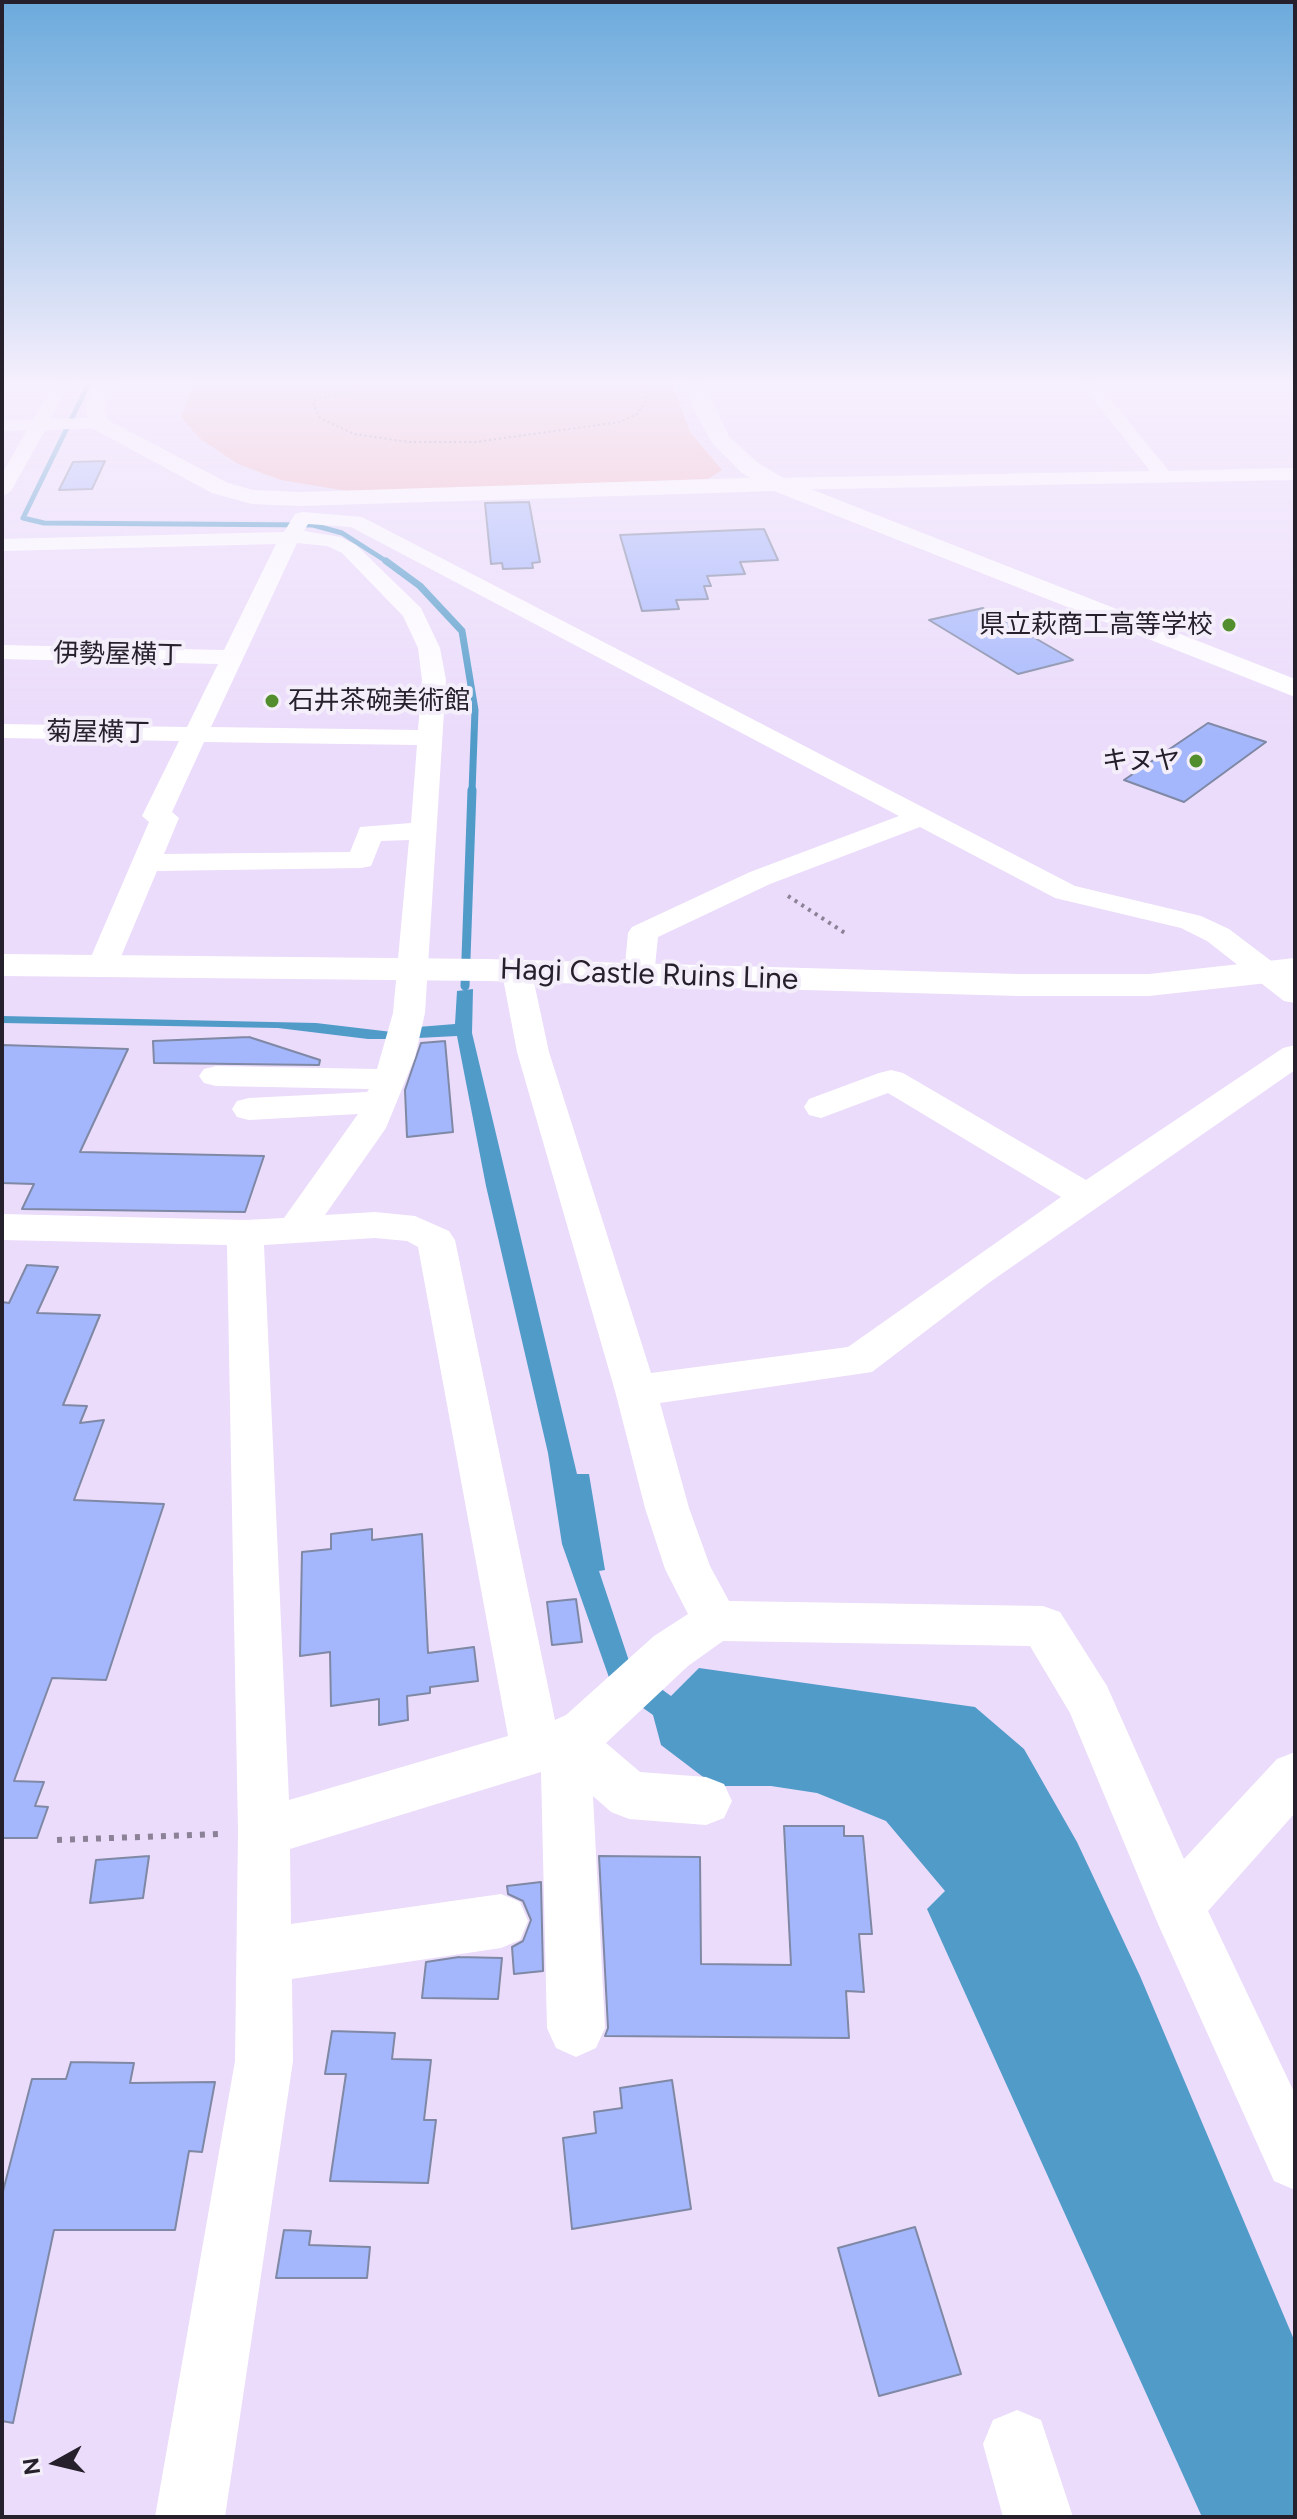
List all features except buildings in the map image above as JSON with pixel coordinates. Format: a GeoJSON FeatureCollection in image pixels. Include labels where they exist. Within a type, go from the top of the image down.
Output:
{"type":"FeatureCollection","features":[{"type":"Feature","properties":{"kind":"main road"},"geometry":{"type":"LineString","coordinates":[[259,501],[298,522],[568,501]]}},
{"type":"Feature","properties":{"kind":"main road"},"geometry":{"type":"LineString","coordinates":[[819,501],[1295,689]]}},
{"type":"Feature","properties":{"kind":"main road","name":"Hagi Castle Ruins Line"},"geometry":{"type":"LineString","coordinates":[[2,965],[411,969],[1120,985],[1287,978]]}},
{"type":"Feature","properties":{"kind":"street"},"geometry":{"type":"LineString","coordinates":[[2,545],[298,522],[355,521],[1065,892],[1191,922],[1287,978]]}},
{"type":"Feature","properties":{"kind":"street"},"geometry":{"type":"LineString","coordinates":[[102,966],[165,818],[156,816],[298,522]]}},
{"type":"Feature","properties":{"kind":"street"},"geometry":{"type":"LineString","coordinates":[[295,1230],[369,1128],[390,1079],[409,1013],[434,680],[429,648],[413,613],[349,549],[311,537],[298,522]]}},
{"type":"Feature","properties":{"kind":"street","name":"伊勢屋横丁"},"geometry":{"type":"LineString","coordinates":[[2,652],[233,657]]}},
{"type":"Feature","properties":{"kind":"street","name":"菊屋横丁"},"geometry":{"type":"LineString","coordinates":[[2,731],[432,738]]}},
{"type":"Feature","properties":{"kind":"street"},"geometry":{"type":"LineString","coordinates":[[639,976],[643,933],[760,878],[921,817]]}},
{"type":"Feature","properties":{"kind":"street"},"geometry":{"type":"LineString","coordinates":[[145,863],[361,860],[370,833],[425,831]]}},
{"type":"Feature","properties":{"kind":"street"},"geometry":{"type":"LineString","coordinates":[[502,972],[533,1052],[636,1391],[667,1508],[688,1569],[715,1621]]}},
{"type":"Feature","properties":{"kind":"street"},"geometry":{"type":"LineString","coordinates":[[636,1391],[858,1361],[976,1273],[1295,1055]]}},
{"type":"Feature","properties":{"kind":"street"},"geometry":{"type":"LineString","coordinates":[[216,1076],[390,1079]]}},
{"type":"Feature","properties":{"kind":"street"},"geometry":{"type":"LineString","coordinates":[[249,1109],[390,1079]]}},
{"type":"Feature","properties":{"kind":"street"},"geometry":{"type":"LineString","coordinates":[[821,1107],[891,1080],[1087,1197]]}},
{"type":"Feature","properties":{"kind":"street"},"geometry":{"type":"LineString","coordinates":[[2,1227],[245,1233],[375,1225],[415,1229],[436,1240],[562,1740],[576,2028]]}},
{"type":"Feature","properties":{"kind":"street"},"geometry":{"type":"LineString","coordinates":[[190,2517],[264,2061],[264,1832],[245,1233]]}},
{"type":"Feature","properties":{"kind":"street"},"geometry":{"type":"LineString","coordinates":[[264,1832],[562,1740],[671,1651],[715,1621],[1043,1626],[1090,1701],[1177,1905],[1295,2160]]}},
{"type":"Feature","properties":{"kind":"street"},"geometry":{"type":"LineString","coordinates":[[562,1740],[629,1795],[706,1801]]}},
{"type":"Feature","properties":{"kind":"street"},"geometry":{"type":"LineString","coordinates":[[1177,1905],[1295,1776]]}},
{"type":"Feature","properties":{"kind":"street"},"geometry":{"type":"LineString","coordinates":[[264,1955],[501,1921]]}},
{"type":"Feature","properties":{"kind":"street"},"geometry":{"type":"LineString","coordinates":[[1017,2444],[1038,2517]]}},
{"type":"Feature","properties":{"kind":"path"},"geometry":{"type":"LineString","coordinates":[[760,878],[848,935]]}},
{"type":"Feature","properties":{"kind":"path"},"geometry":{"type":"LineString","coordinates":[[57,1840],[264,1832]]}},
{"type":"Feature","properties":{"kind":"water"},"geometry":{"type":"Polygon","coordinates":[[[473,989],[472,1033],[577,1474],[589,1474],[605,1570],[599,1571],[631,1667],[671,1696],[699,1668],[975,1707],[1024,1749],[1077,1842],[1140,1976],[1295,2342],[1295,2517],[1202,2517],[927,1909],[945,1891],[886,1821],[817,1793],[771,1786],[715,1786],[661,1745],[653,1715],[612,1686],[562,1544],[548,1453],[486,1186],[457,1036],[418,1038],[418,1027],[455,1024],[457,991],[473,989]]]}},
{"type":"Feature","properties":{"kind":"water"},"geometry":{"type":"Polygon","coordinates":[[[2,1016],[316,1023],[392,1032],[392,1039],[278,1028],[2,1023],[2,1016]]]}},
{"type":"Feature","properties":{"kind":"waterway"},"geometry":{"type":"LineString","coordinates":[[32,501],[23,518],[44,523],[313,525],[342,533],[387,562]]}},
{"type":"Feature","properties":{"kind":"waterway"},"geometry":{"type":"LineString","coordinates":[[387,562],[420,586],[462,631],[475,710],[472,792]]}},
{"type":"Feature","properties":{"kind":"waterway"},"geometry":{"type":"LineString","coordinates":[[465,986],[472,790]]}},
{"type":"Feature","properties":{"kind":"place","name":"県立萩商工高等学校"},"geometry":{"type":"Point","coordinates":[1229,625]}},
{"type":"Feature","properties":{"kind":"place","name":"石井茶碗美術館"},"geometry":{"type":"Point","coordinates":[272,701]}},
{"type":"Feature","properties":{"kind":"place","name":"キヌヤ"},"geometry":{"type":"Point","coordinates":[1196,761]}}]}
